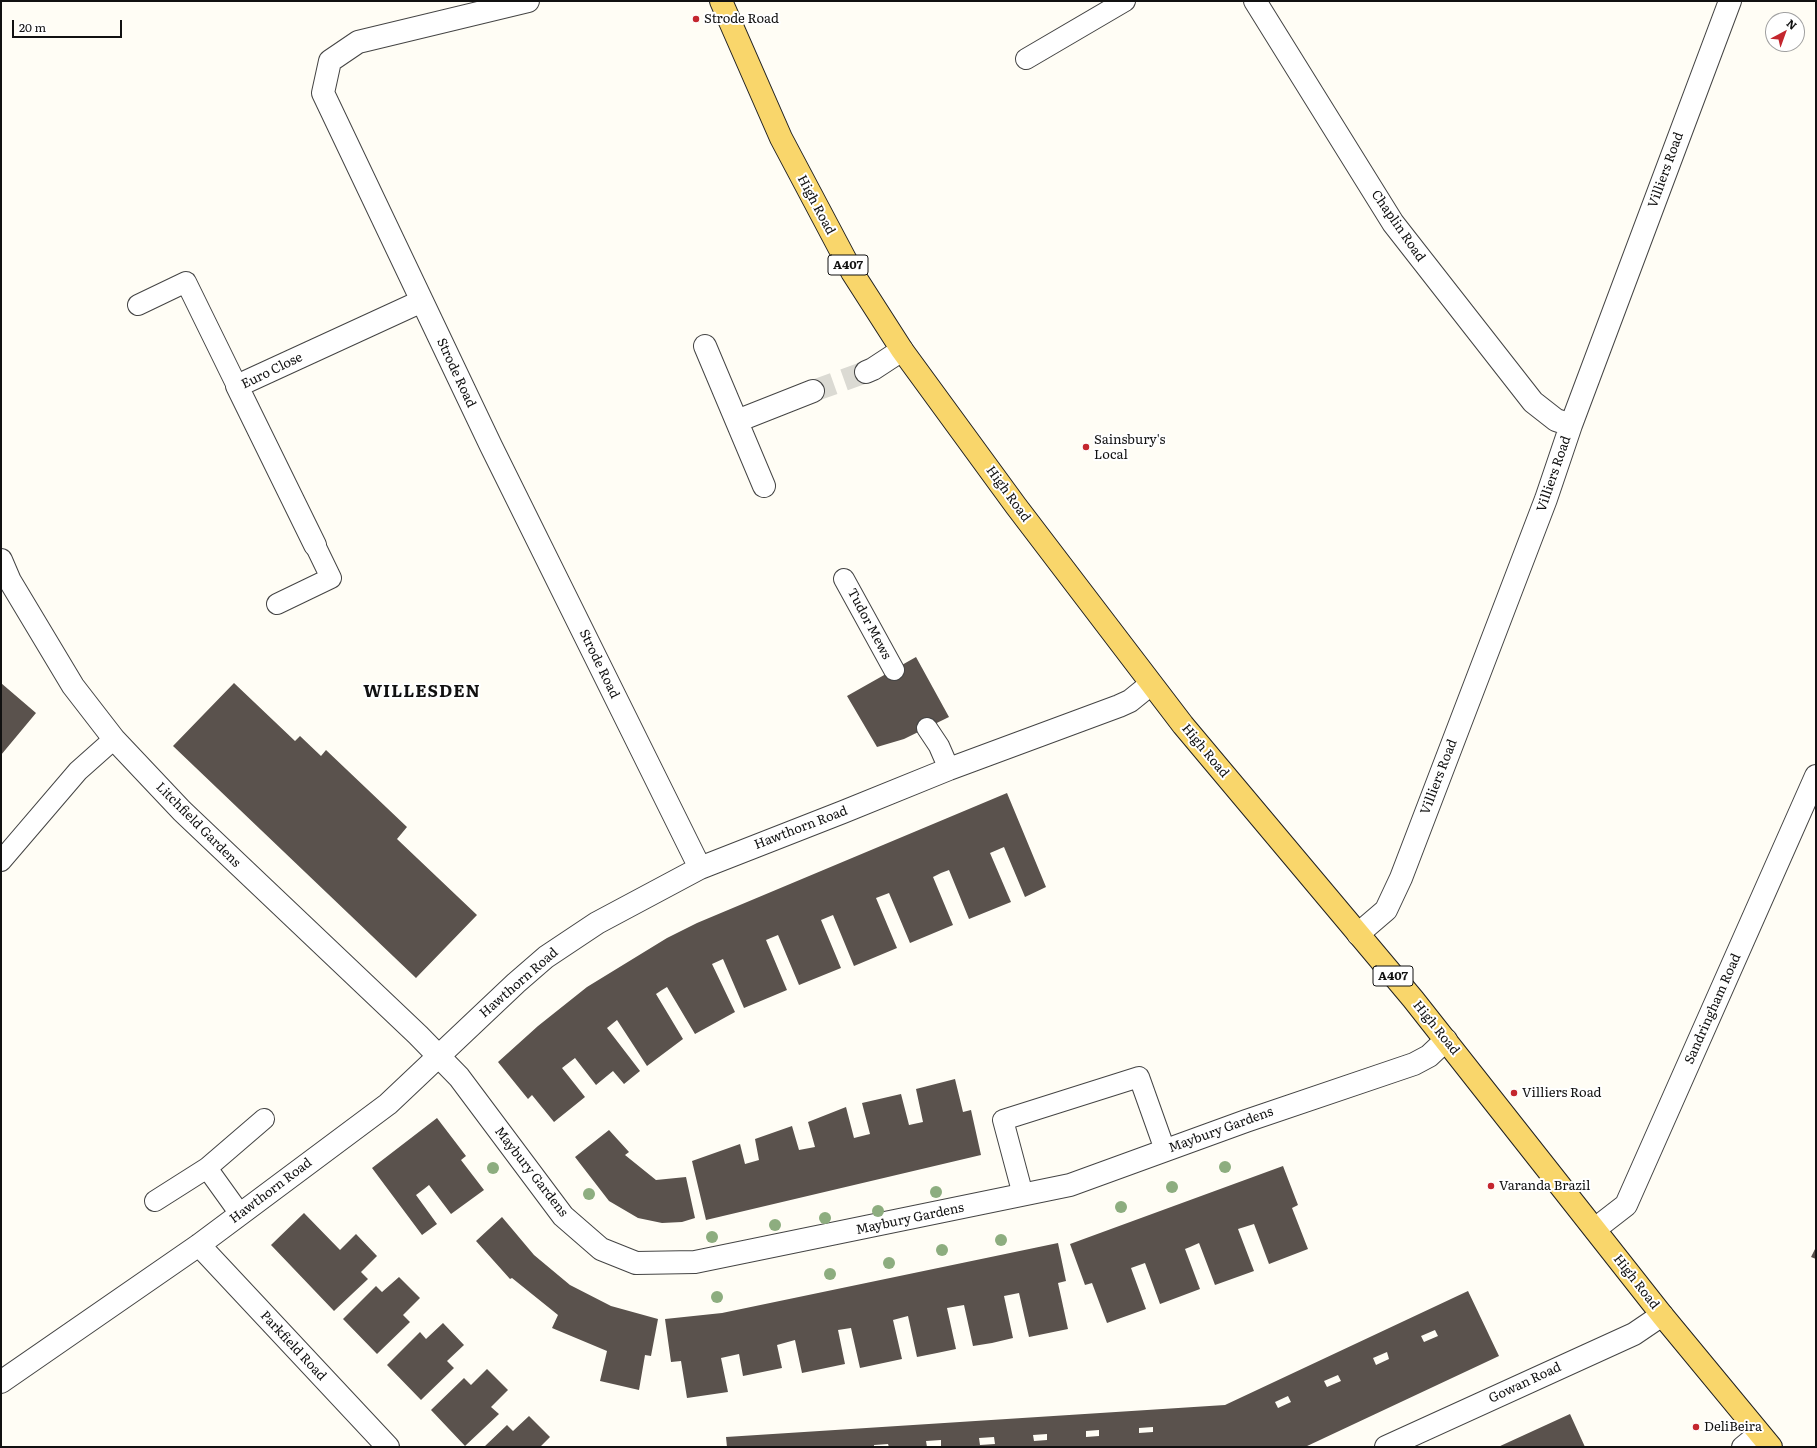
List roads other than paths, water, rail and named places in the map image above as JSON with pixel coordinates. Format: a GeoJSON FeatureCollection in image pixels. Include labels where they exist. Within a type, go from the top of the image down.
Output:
{"type":"FeatureCollection","features":[{"type":"Feature","properties":{"kind":"main road","name":"High Road"},"geometry":{"type":"LineString","coordinates":[[721,1],[781,138],[852,272],[902,350],[1016,506],[1183,725],[1446,1040],[1662,1315],[1765,1440]]}},
{"type":"Feature","properties":{"kind":"street","name":"Strode Road"},"geometry":{"type":"LineString","coordinates":[[528,1],[358,42],[330,61],[323,93],[491,446],[700,868]]}},
{"type":"Feature","properties":{"kind":"street","name":"Chaplin Road"},"geometry":{"type":"LineString","coordinates":[[1255,1],[1393,223],[1533,402],[1556,420],[1571,425]]}},
{"type":"Feature","properties":{"kind":"street","name":"Villiers Road"},"geometry":{"type":"LineString","coordinates":[[1358,934],[1386,910],[1400,878],[1546,499],[1571,425],[1730,1]]}},
{"type":"Feature","properties":{"kind":"street","name":"Euro Close"},"geometry":{"type":"LineString","coordinates":[[315,545],[237,386],[422,301]]}},
{"type":"Feature","properties":{"kind":"street"},"geometry":{"type":"LineString","coordinates":[[705,346],[764,486]]}},
{"type":"Feature","properties":{"kind":"street"},"geometry":{"type":"LineString","coordinates":[[866,372],[902,350]]}},
{"type":"Feature","properties":{"kind":"street"},"geometry":{"type":"LineString","coordinates":[[737,421],[813,391]]}},
{"type":"Feature","properties":{"kind":"street","name":"Litchfield Gardens"},"geometry":{"type":"LineString","coordinates":[[1,560],[6,581],[73,686],[114,739],[182,811],[418,1035],[438,1056]]}},
{"type":"Feature","properties":{"kind":"street","name":"Hawthorn Road"},"geometry":{"type":"LineString","coordinates":[[1,1382],[199,1245],[388,1104],[516,982],[546,957],[597,923],[700,868],[843,812],[949,768],[1119,706],[1130,701],[1151,684]]}},
{"type":"Feature","properties":{"kind":"street","name":"Sandringham Road"},"geometry":{"type":"LineString","coordinates":[[1595,1229],[1626,1205],[1816,776]]}},
{"type":"Feature","properties":{"kind":"street","name":"Maybury Gardens"},"geometry":{"type":"LineString","coordinates":[[438,1056],[459,1077],[563,1216],[601,1248],[636,1263],[696,1262],[1070,1185],[1246,1121],[1414,1064],[1429,1056],[1446,1040]]}},
{"type":"Feature","properties":{"kind":"street","name":"Parkfield Road"},"geometry":{"type":"LineString","coordinates":[[199,1245],[388,1447]]}},
{"type":"Feature","properties":{"kind":"street","name":"Gowan Road"},"geometry":{"type":"LineString","coordinates":[[1386,1447],[1634,1334],[1662,1315]]}},
{"type":"Feature","properties":{"kind":"lane"},"geometry":{"type":"LineString","coordinates":[[1026,59],[1125,1]]}},
{"type":"Feature","properties":{"kind":"lane"},"geometry":{"type":"LineString","coordinates":[[138,305],[186,282],[237,386]]}},
{"type":"Feature","properties":{"kind":"lane"},"geometry":{"type":"LineString","coordinates":[[277,604],[331,578],[315,545]]}},
{"type":"Feature","properties":{"kind":"lane","name":"Tudor Mews"},"geometry":{"type":"LineString","coordinates":[[844,579],[894,670]]}},
{"type":"Feature","properties":{"kind":"lane"},"geometry":{"type":"LineString","coordinates":[[927,728],[939,746],[949,768]]}},
{"type":"Feature","properties":{"kind":"lane"},"geometry":{"type":"LineString","coordinates":[[1,861],[78,771],[114,739]]}},
{"type":"Feature","properties":{"kind":"lane"},"geometry":{"type":"LineString","coordinates":[[1023,1195],[1003,1120],[1139,1077],[1165,1150]]}},
{"type":"Feature","properties":{"kind":"lane"},"geometry":{"type":"LineString","coordinates":[[155,1201],[207,1168],[264,1119]]}},
{"type":"Feature","properties":{"kind":"lane"},"geometry":{"type":"LineString","coordinates":[[207,1168],[240,1214]]}},
{"type":"Feature","properties":{"kind":"lane"},"geometry":{"type":"LineString","coordinates":[[1742,1447],[1765,1440]]}},
{"type":"Feature","properties":{"kind":"tunnel"},"geometry":{"type":"LineString","coordinates":[[813,391],[866,372]]}},
{"type":"Feature","properties":{"kind":"place","name":"Strode Road"},"geometry":{"type":"Point","coordinates":[696,19]}},
{"type":"Feature","properties":{"kind":"place","name":"Sainsbury's Local"},"geometry":{"type":"Point","coordinates":[1086,447]}},
{"type":"Feature","properties":{"kind":"place","name":"Villiers Road"},"geometry":{"type":"Point","coordinates":[1514,1093]}},
{"type":"Feature","properties":{"kind":"place","name":"Varanda Brazil"},"geometry":{"type":"Point","coordinates":[1491,1186]}},
{"type":"Feature","properties":{"kind":"place","name":"DeliBeira"},"geometry":{"type":"Point","coordinates":[1696,1427]}},
{"type":"Feature","properties":{"kind":"district","name":"WILLESDEN"},"geometry":{"type":"Point","coordinates":[422,692]}}]}
